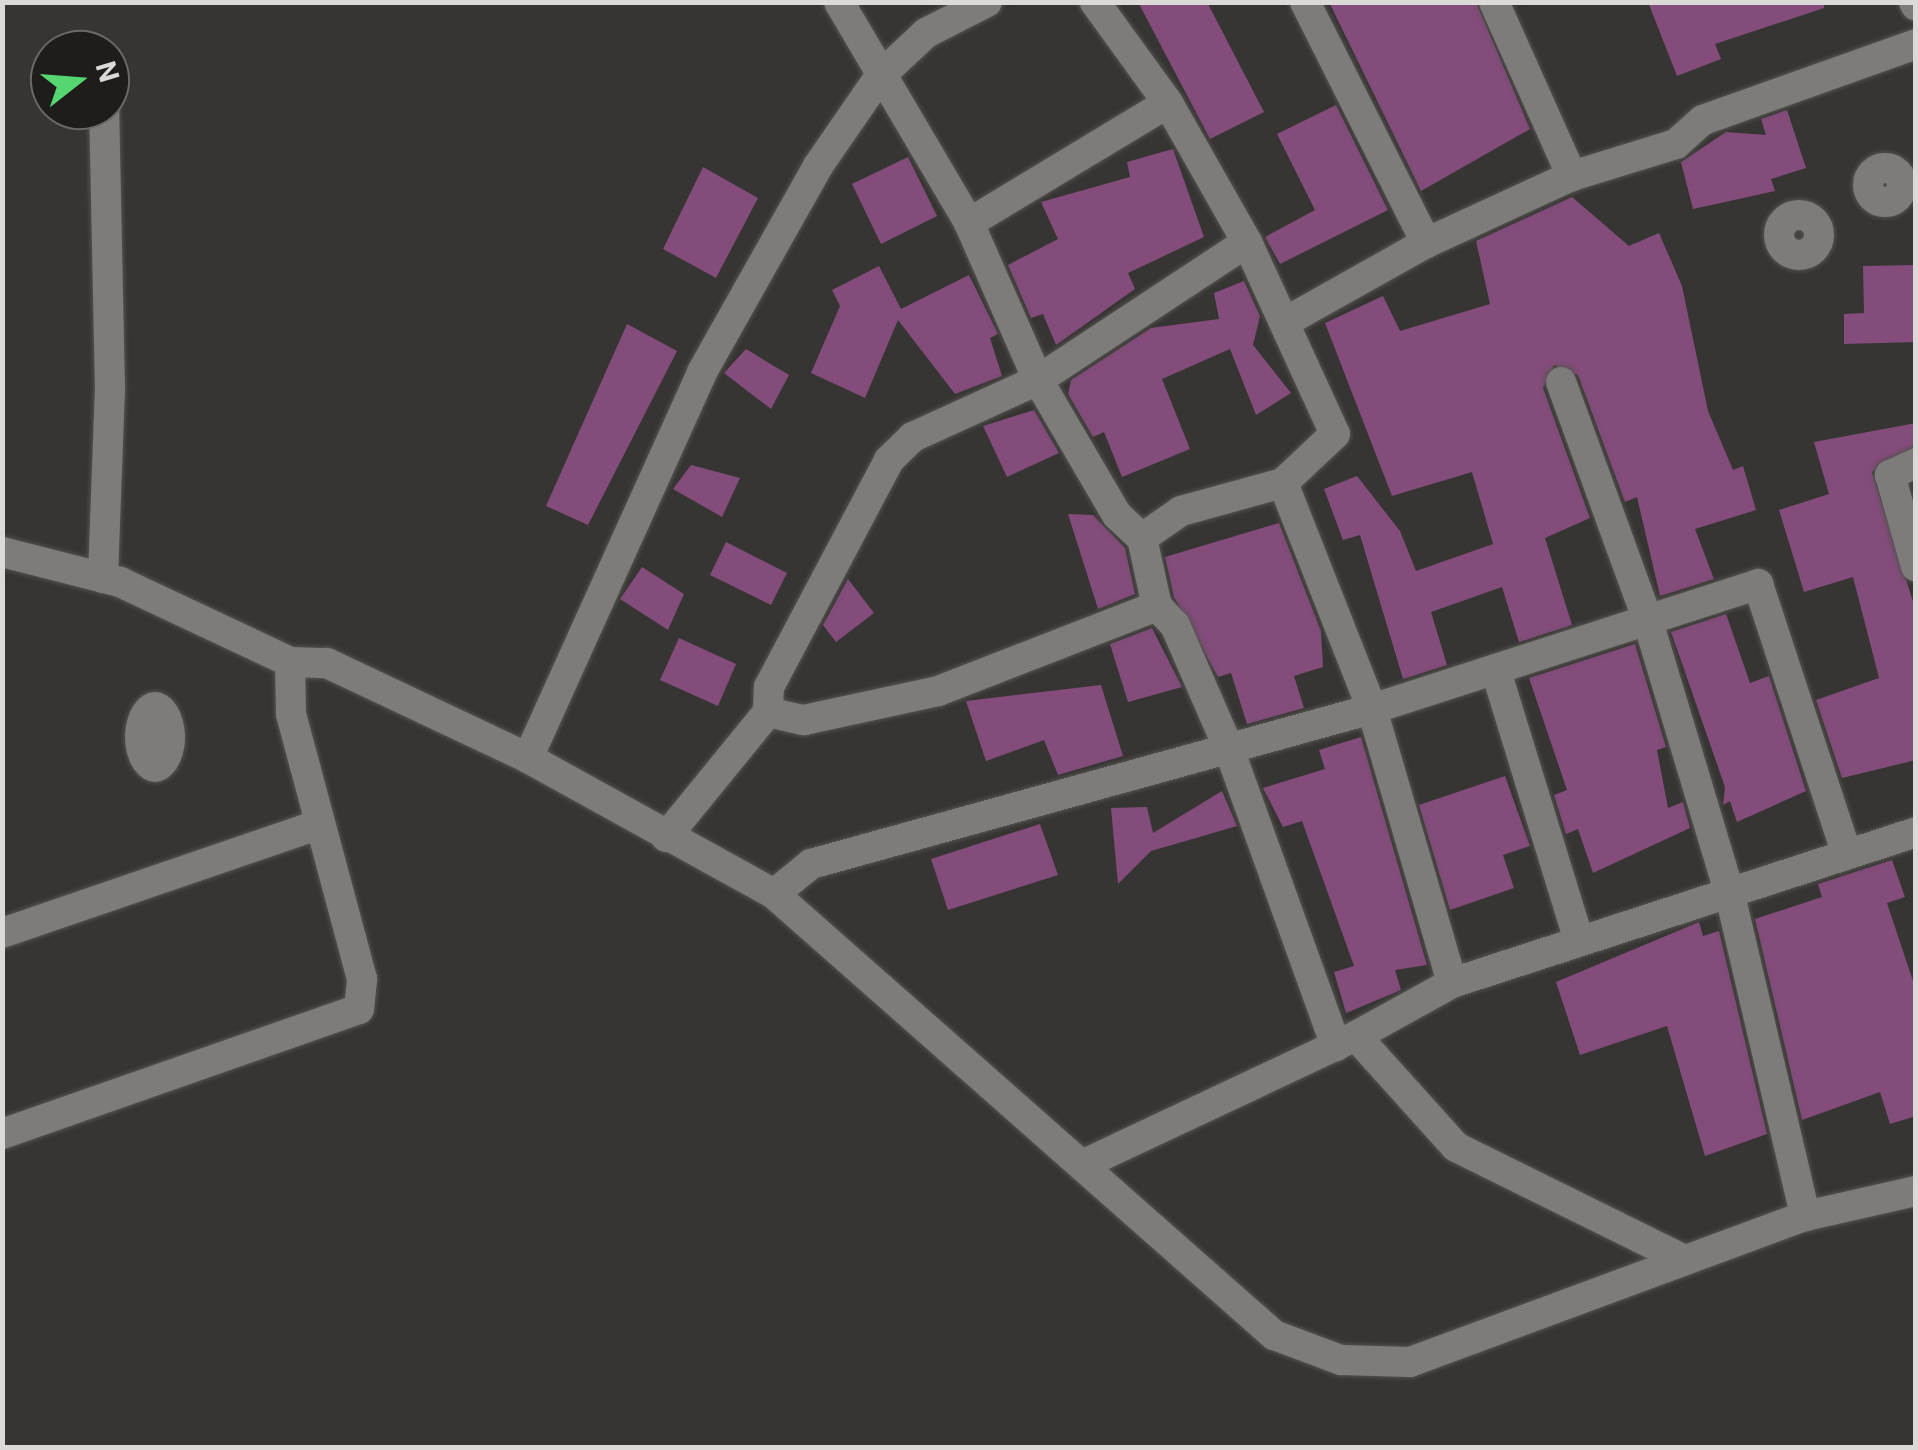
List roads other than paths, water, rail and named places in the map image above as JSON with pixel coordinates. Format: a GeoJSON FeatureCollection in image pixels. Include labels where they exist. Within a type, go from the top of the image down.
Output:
{"type":"FeatureCollection","features":[{"type":"Feature","properties":{"kind":"street"},"geometry":{"type":"LineString","coordinates":[[839,2],[969,223],[1038,380],[1117,515],[1142,538],[1157,606],[1175,625],[1346,1041],[1456,1147],[1685,1260]]}},
{"type":"Feature","properties":{"kind":"street"},"geometry":{"type":"LineString","coordinates":[[528,758],[702,372],[880,76],[926,34],[987,2]]}},
{"type":"Feature","properties":{"kind":"street"},"geometry":{"type":"LineString","coordinates":[[1094,2],[1168,103],[1247,242],[1287,322],[1335,434],[1284,482],[1181,511],[1142,538]]}},
{"type":"Feature","properties":{"kind":"street"},"geometry":{"type":"LineString","coordinates":[[1306,2],[1426,243]]}},
{"type":"Feature","properties":{"kind":"street"},"geometry":{"type":"LineString","coordinates":[[1494,2],[1572,176]]}},
{"type":"Feature","properties":{"kind":"street"},"geometry":{"type":"LineString","coordinates":[[1287,322],[1426,243],[1572,176],[1604,173],[1676,144],[1703,120],[1916,44]]}},
{"type":"Feature","properties":{"kind":"street"},"geometry":{"type":"LineString","coordinates":[[969,223],[1168,103]]}},
{"type":"Feature","properties":{"kind":"street"},"geometry":{"type":"LineString","coordinates":[[102,578],[110,389],[104,130]]}},
{"type":"Feature","properties":{"kind":"street"},"geometry":{"type":"LineString","coordinates":[[666,837],[768,712],[769,687],[889,460],[913,437],[1038,380],[1247,242]]}},
{"type":"Feature","properties":{"kind":"street"},"geometry":{"type":"LineString","coordinates":[[1562,382],[1647,618],[1730,895],[1805,1216]]}},
{"type":"Feature","properties":{"kind":"street"},"geometry":{"type":"LineString","coordinates":[[1916,463],[1890,475],[1916,566]]}},
{"type":"Feature","properties":{"kind":"street"},"geometry":{"type":"LineString","coordinates":[[1284,482],[1372,708],[1452,984]]}},
{"type":"Feature","properties":{"kind":"street"},"geometry":{"type":"LineString","coordinates":[[2,552],[102,578],[290,662],[328,662],[528,758],[774,894],[1274,1334],[1341,1360],[1410,1362],[1805,1216],[1916,1190]]}},
{"type":"Feature","properties":{"kind":"street"},"geometry":{"type":"LineString","coordinates":[[774,894],[811,864],[1372,708],[1758,584],[1845,848]]}},
{"type":"Feature","properties":{"kind":"street"},"geometry":{"type":"LineString","coordinates":[[768,712],[804,720],[938,691],[1157,606]]}},
{"type":"Feature","properties":{"kind":"street"},"geometry":{"type":"LineString","coordinates":[[2,1134],[359,1009],[362,979],[316,826],[291,714],[290,662]]}},
{"type":"Feature","properties":{"kind":"street"},"geometry":{"type":"LineString","coordinates":[[1496,670],[1579,941]]}},
{"type":"Feature","properties":{"kind":"street"},"geometry":{"type":"LineString","coordinates":[[2,934],[316,826]]}},
{"type":"Feature","properties":{"kind":"street"},"geometry":{"type":"LineString","coordinates":[[1082,1165],[1346,1041],[1452,984],[1730,895],[1845,848],[1916,832]]}}]}
